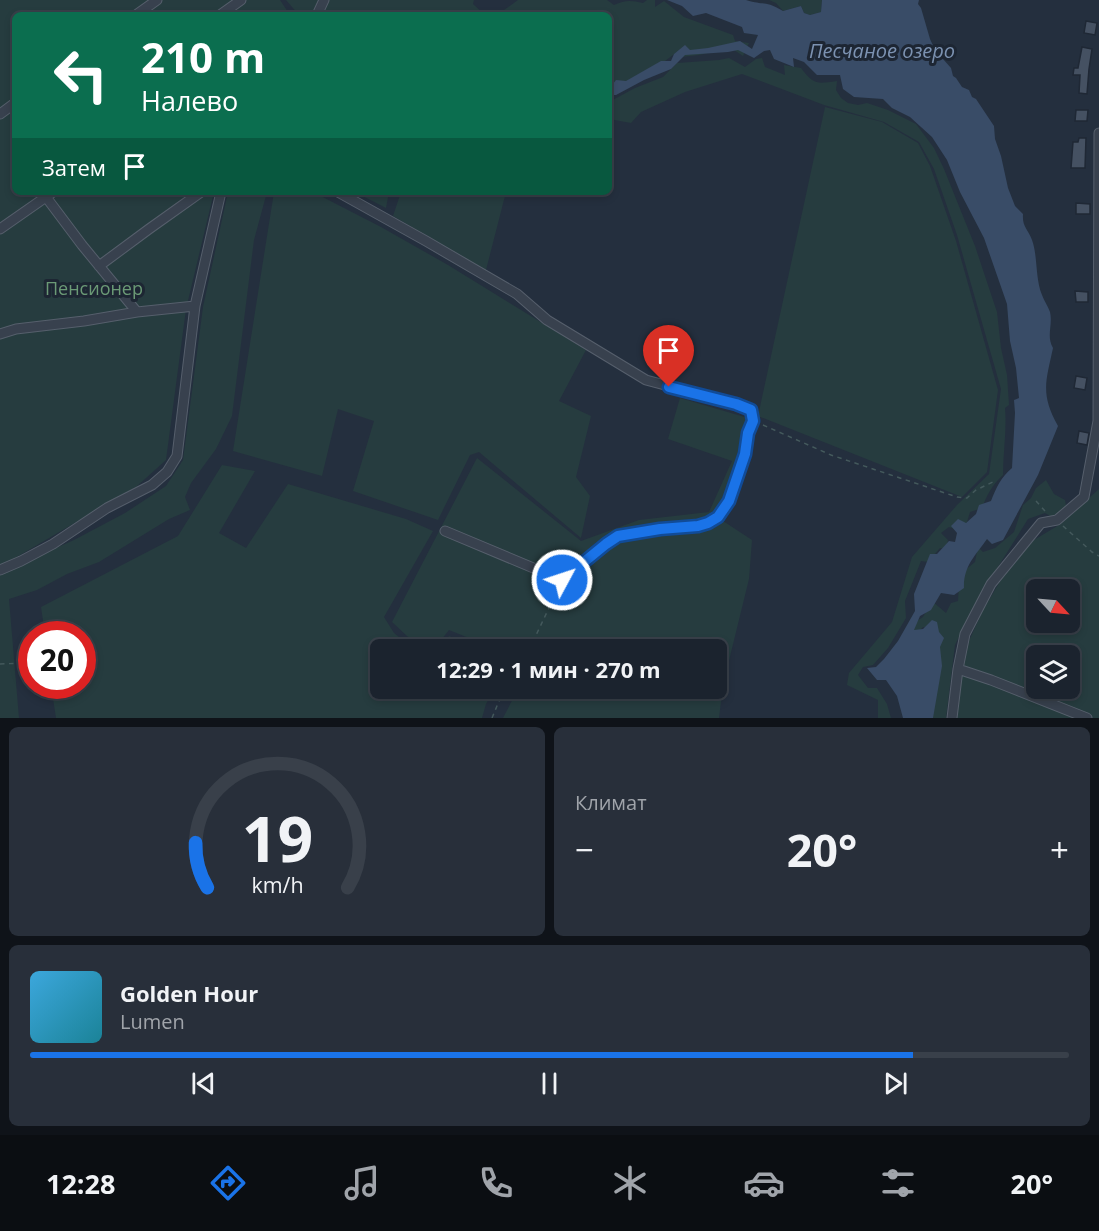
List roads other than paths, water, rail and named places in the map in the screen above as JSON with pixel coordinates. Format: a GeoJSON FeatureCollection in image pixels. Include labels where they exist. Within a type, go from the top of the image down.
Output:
{"type":"FeatureCollection","features":[{"type":"Feature","properties":{"kind":"street"},"geometry":{"type":"LineString","coordinates":[[140,12],[157,0]]}},
{"type":"Feature","properties":{"kind":"street"},"geometry":{"type":"LineString","coordinates":[[224,12],[241,0]]}},
{"type":"Feature","properties":{"kind":"street"},"geometry":{"type":"LineString","coordinates":[[952,718],[964,634],[991,584],[1041,522],[1057,520],[1084,497],[1099,421],[1099,134]]}},
{"type":"Feature","properties":{"kind":"street"},"geometry":{"type":"LineString","coordinates":[[0,229],[48,195]]}},
{"type":"Feature","properties":{"kind":"street"},"geometry":{"type":"LineString","coordinates":[[50,195],[99,266],[136,312]]}},
{"type":"Feature","properties":{"kind":"street"},"geometry":{"type":"LineString","coordinates":[[99,266],[197,195]]}},
{"type":"Feature","properties":{"kind":"street"},"geometry":{"type":"LineString","coordinates":[[0,570],[53,544],[106,508],[152,485],[167,471],[177,456],[195,306],[220,195]]}},
{"type":"Feature","properties":{"kind":"street"},"geometry":{"type":"LineString","coordinates":[[343,195],[517,294],[547,320],[646,380],[751,410],[753,421],[748,433],[745,454],[729,501],[718,517],[708,523],[618,536],[562,580],[445,531]]}},
{"type":"Feature","properties":{"kind":"street"},"geometry":{"type":"LineString","coordinates":[[0,334],[16,329],[195,306]]}},
{"type":"Feature","properties":{"kind":"street"},"geometry":{"type":"LineString","coordinates":[[958,669],[1087,718]]}},
{"type":"Feature","properties":{"kind":"water","name":"Песчаное озеро"},"geometry":{"type":"Polygon","coordinates":[[[667,0],[746,0],[768,4],[783,11],[801,6],[804,13],[810,15],[821,12],[822,0],[919,0],[918,4],[935,50],[951,68],[953,76],[962,87],[969,90],[972,97],[976,99],[994,126],[995,139],[1008,188],[1015,206],[1023,214],[1024,225],[1032,240],[1040,288],[1050,312],[1050,339],[1053,348],[1046,387],[1052,415],[1058,426],[1038,475],[1003,540],[992,544],[987,539],[974,556],[965,574],[964,588],[954,595],[941,593],[931,610],[920,616],[914,630],[923,629],[932,620],[937,622],[939,632],[944,638],[940,647],[942,666],[933,718],[903,718],[897,696],[886,680],[877,680],[867,668],[876,667],[884,659],[898,641],[915,611],[914,594],[930,554],[937,554],[949,541],[955,542],[957,533],[951,526],[958,519],[966,523],[976,514],[979,505],[991,501],[999,483],[1012,468],[1014,400],[1019,398],[1016,368],[1010,341],[1007,304],[984,238],[960,192],[947,160],[932,137],[910,117],[892,108],[883,99],[854,97],[843,89],[840,75],[817,75],[804,62],[793,58],[794,67],[774,59],[770,50],[754,58],[738,50],[685,55],[671,69],[612,95],[612,85],[616,80],[626,81],[661,61],[671,61],[674,54],[685,45],[690,50],[740,41],[752,49],[758,35],[744,33],[742,27],[706,13],[693,16],[682,6],[667,0]]]}},
{"type":"Feature","properties":{"kind":"park label","name":"Пенсионер"},"geometry":{"type":"Point","coordinates":[94,288]}}]}
